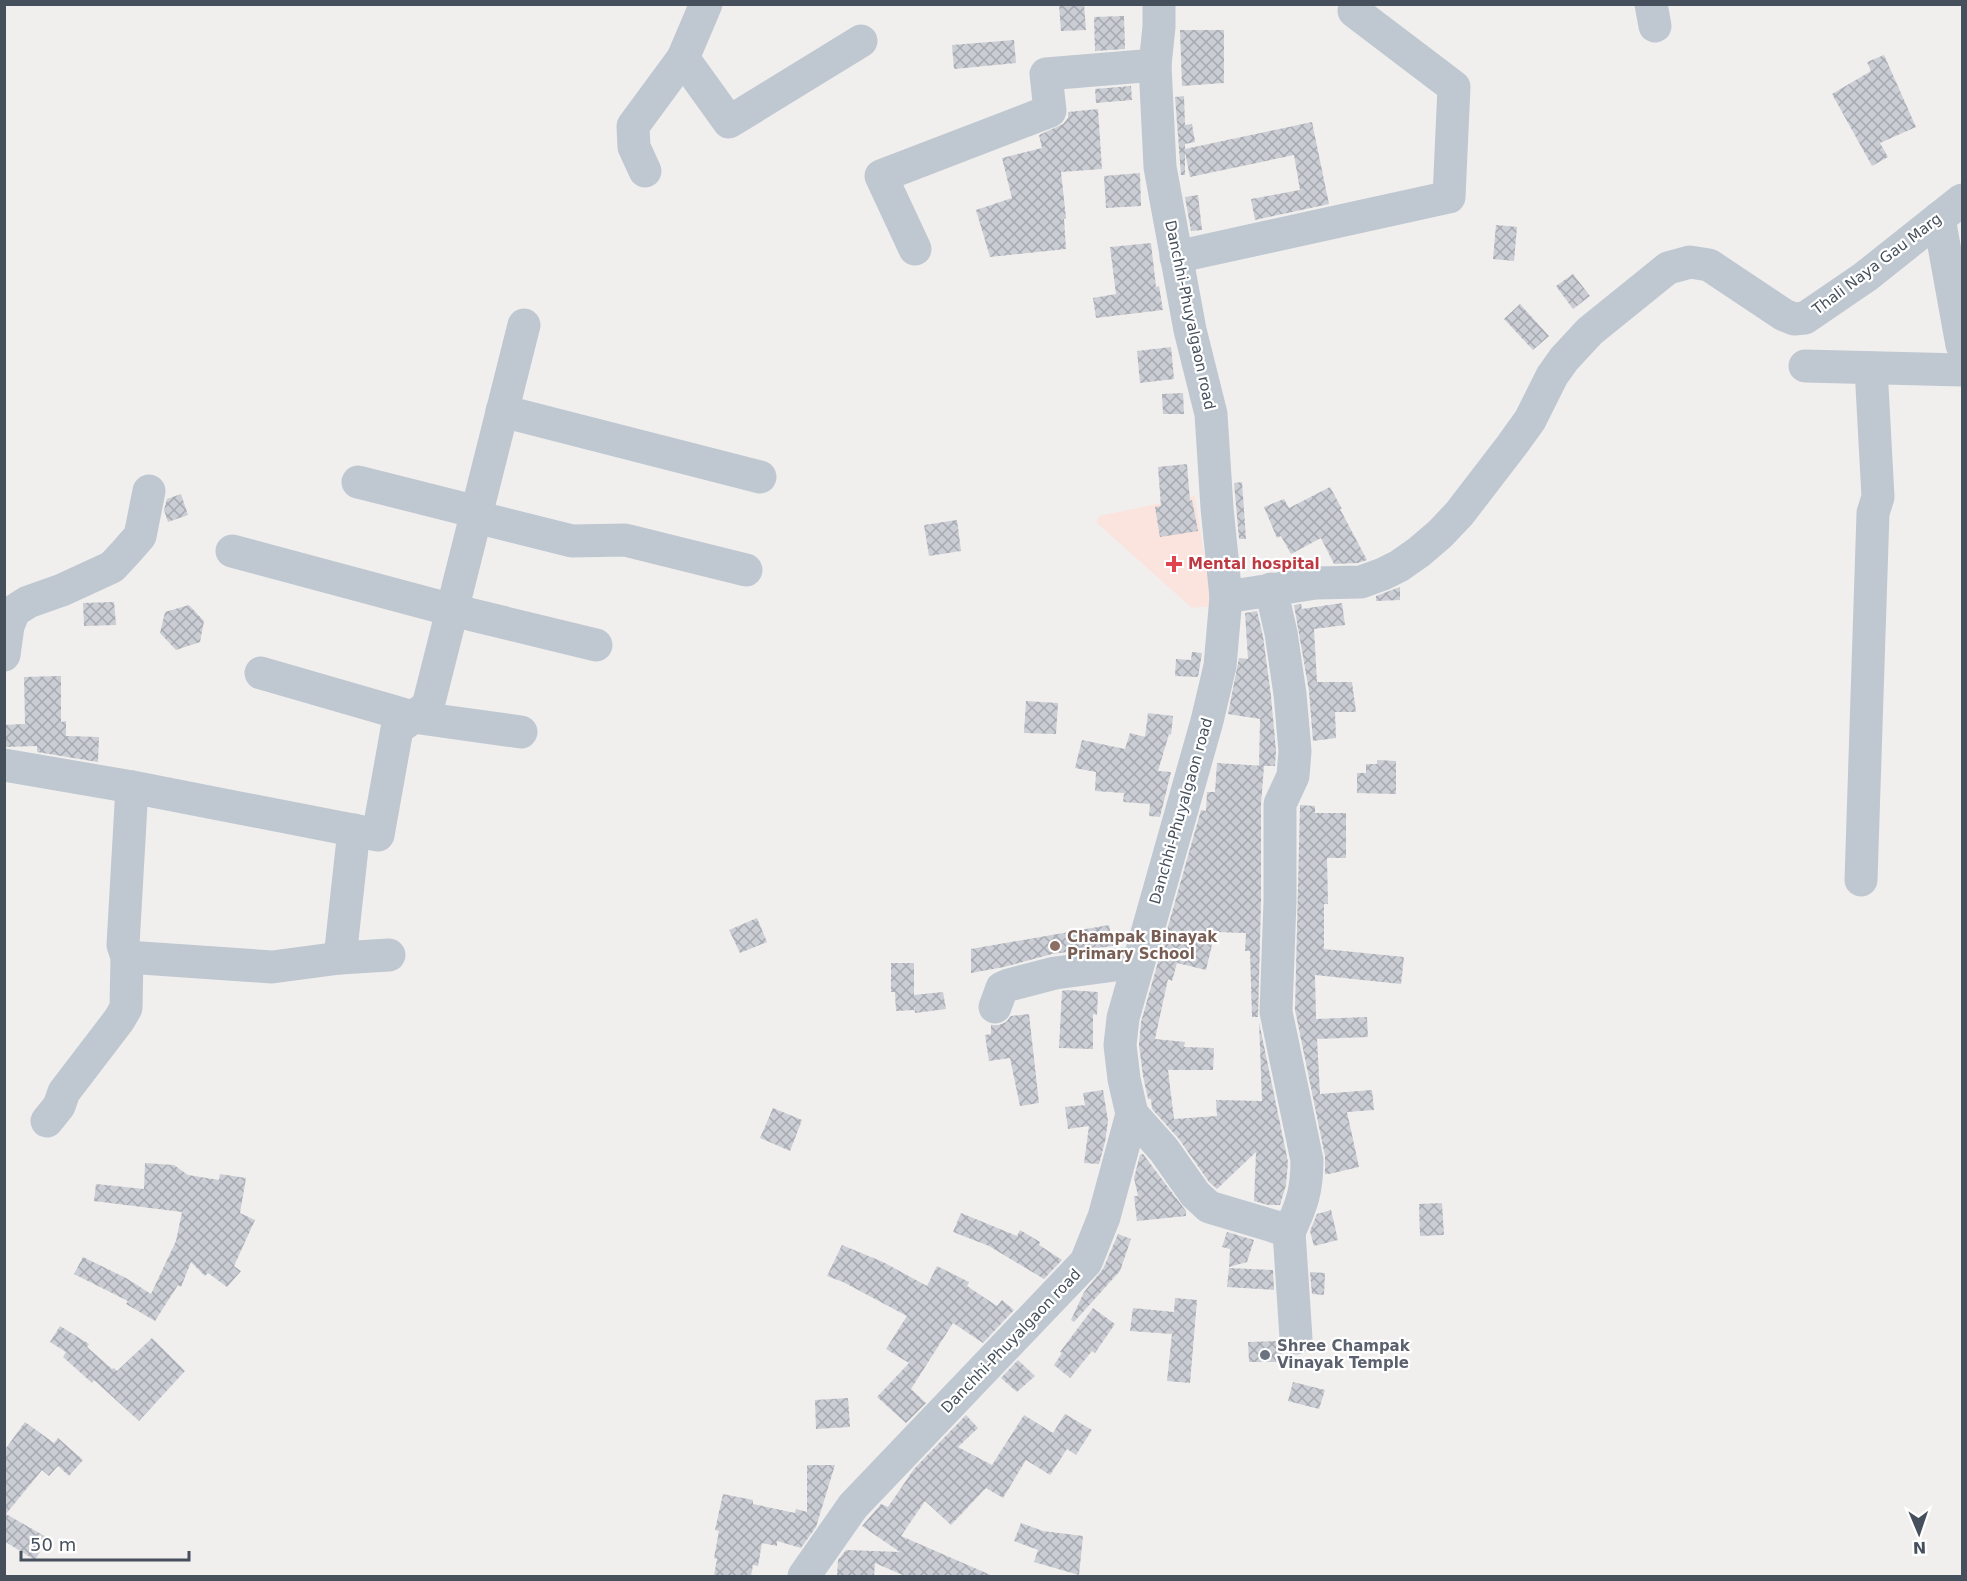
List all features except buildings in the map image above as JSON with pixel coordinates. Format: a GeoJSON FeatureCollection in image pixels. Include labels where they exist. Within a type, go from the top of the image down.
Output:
{"type":"FeatureCollection","features":[{"type":"Feature","properties":{"kind":"street"},"geometry":{"type":"LineString","coordinates":[[645,171],[633,147],[633,126],[683,58],[706,4]]}},
{"type":"Feature","properties":{"kind":"street","name":"Danchhi-Phuyalgaon road"},"geometry":{"type":"LineString","coordinates":[[804,1576],[853,1506],[1086,1262],[1104,1216],[1132,1114],[1124,1079],[1120,1045],[1124,1018],[1220,666],[1226,597],[1211,414],[1190,330],[1160,167],[1155,65],[1159,4]]}},
{"type":"Feature","properties":{"kind":"street"},"geometry":{"type":"LineString","coordinates":[[1176,257],[1449,197],[1454,87],[1354,11]]}},
{"type":"Feature","properties":{"kind":"street"},"geometry":{"type":"LineString","coordinates":[[683,58],[729,122],[861,41]]}},
{"type":"Feature","properties":{"kind":"street"},"geometry":{"type":"LineString","coordinates":[[915,249],[881,176],[1050,111],[1046,74],[1155,65]]}},
{"type":"Feature","properties":{"kind":"street"},"geometry":{"type":"LineString","coordinates":[[1951,209],[1962,345]]}},
{"type":"Feature","properties":{"kind":"street","name":"Thali Naya Gau Marg"},"geometry":{"type":"LineString","coordinates":[[1226,597],[1316,583],[1361,582],[1399,566],[1419,552],[1459,514],[1512,445],[1530,420],[1552,376],[1564,359],[1590,331],[1668,268],[1690,262],[1709,265],[1784,315],[1794,319],[1805,318],[1865,277],[1951,209]]}},
{"type":"Feature","properties":{"kind":"street"},"geometry":{"type":"LineString","coordinates":[[4,765],[132,787],[378,835],[398,729],[428,706],[524,325]]}},
{"type":"Feature","properties":{"kind":"street"},"geometry":{"type":"LineString","coordinates":[[1805,366],[1962,370]]}},
{"type":"Feature","properties":{"kind":"street"},"geometry":{"type":"LineString","coordinates":[[1862,880],[1873,513],[1878,497],[1871,368]]}},
{"type":"Feature","properties":{"kind":"street"},"geometry":{"type":"LineString","coordinates":[[502,411],[760,477]]}},
{"type":"Feature","properties":{"kind":"street"},"geometry":{"type":"LineString","coordinates":[[358,482],[573,540],[625,540],[746,570]]}},
{"type":"Feature","properties":{"kind":"street"},"geometry":{"type":"LineString","coordinates":[[4,656],[8,626],[14,610],[112,567],[140,536],[149,491]]}},
{"type":"Feature","properties":{"kind":"street"},"geometry":{"type":"LineString","coordinates":[[232,551],[452,610],[596,645]]}},
{"type":"Feature","properties":{"kind":"street"},"geometry":{"type":"LineString","coordinates":[[1271,589],[1281,633],[1295,751],[1293,776],[1280,804],[1280,901],[1276,1012],[1307,1160],[1307,1184],[1300,1209],[1289,1232],[1296,1338]]}},
{"type":"Feature","properties":{"kind":"street"},"geometry":{"type":"LineString","coordinates":[[261,673],[413,717],[521,732]]}},
{"type":"Feature","properties":{"kind":"street"},"geometry":{"type":"LineString","coordinates":[[47,1121],[59,1106],[64,1092],[126,1008],[128,957],[123,945],[132,787]]}},
{"type":"Feature","properties":{"kind":"street"},"geometry":{"type":"LineString","coordinates":[[340,958],[354,830]]}},
{"type":"Feature","properties":{"kind":"street"},"geometry":{"type":"LineString","coordinates":[[128,957],[272,968],[340,958],[389,955]]}},
{"type":"Feature","properties":{"kind":"street"},"geometry":{"type":"LineString","coordinates":[[995,1007],[1002,988],[1009,984],[1055,973],[1138,962]]}},
{"type":"Feature","properties":{"kind":"street"},"geometry":{"type":"LineString","coordinates":[[1132,1114],[1164,1150],[1195,1194],[1209,1207],[1289,1232]]}},
{"type":"Feature","properties":{"kind":"shaded area","name":"Mental hospital"},"geometry":{"type":"Polygon","coordinates":[[[1195,496],[1212,606],[1192,608],[1096,522],[1099,516],[1195,496]]]}},
{"type":"Feature","properties":{"kind":"place","name":"Mental hospital"},"geometry":{"type":"Point","coordinates":[1174,564]}},
{"type":"Feature","properties":{"kind":"place","name":"Champak Binayak Primary School"},"geometry":{"type":"Point","coordinates":[1055,946]}},
{"type":"Feature","properties":{"kind":"place","name":"Shree Champak Vinayak Temple"},"geometry":{"type":"Point","coordinates":[1265,1355]}}]}
